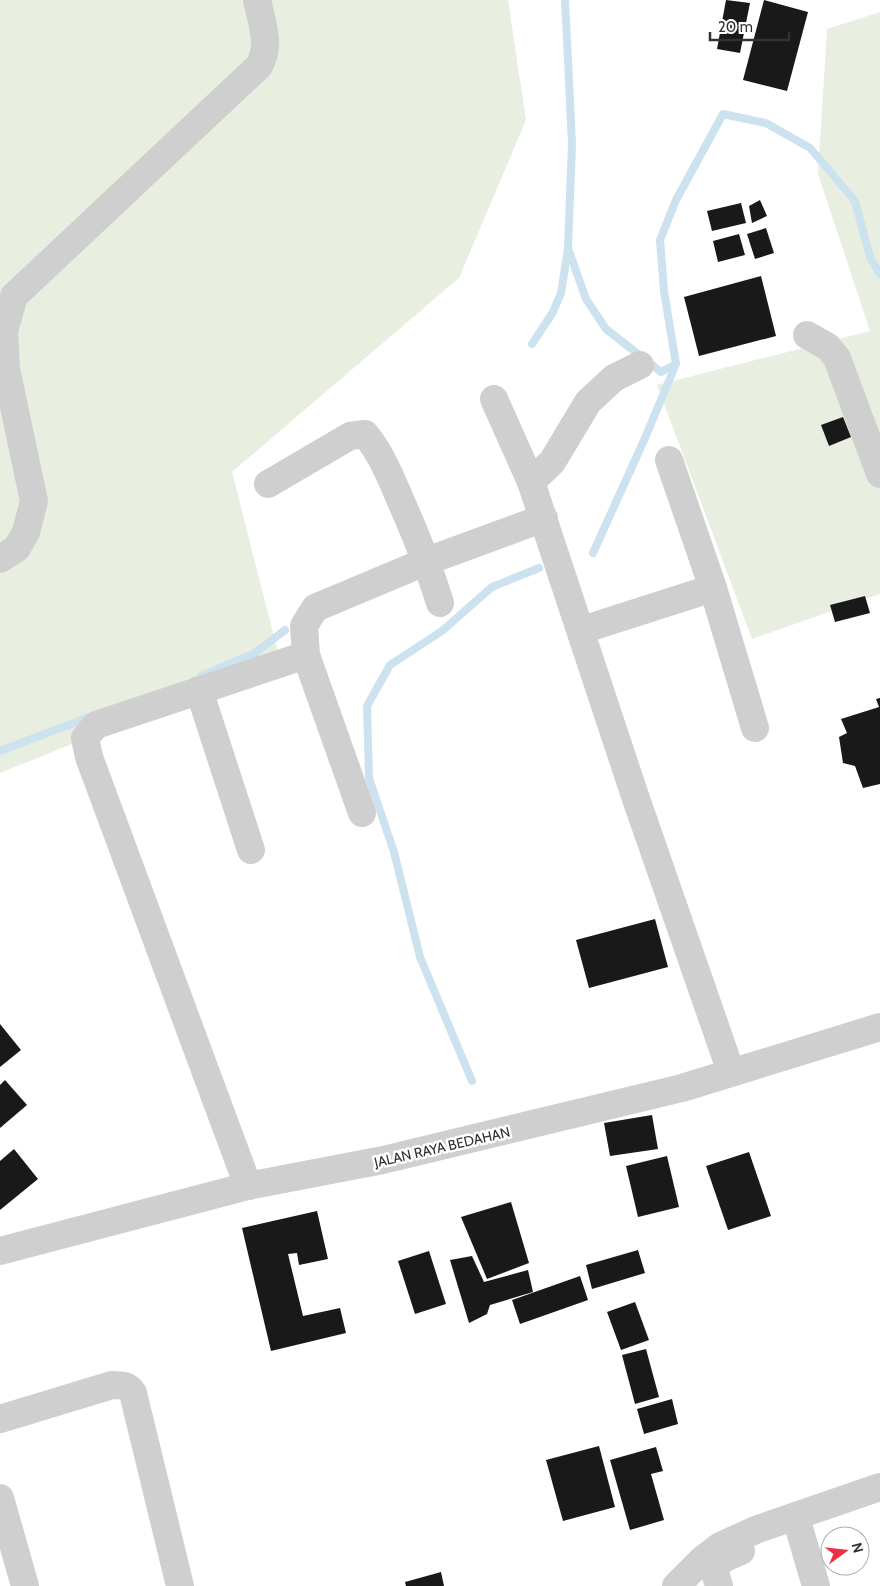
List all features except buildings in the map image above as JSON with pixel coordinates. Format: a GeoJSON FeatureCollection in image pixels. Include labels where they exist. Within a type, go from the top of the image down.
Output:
{"type":"FeatureCollection","features":[{"type":"Feature","properties":{"kind":"street"},"geometry":{"type":"LineString","coordinates":[[0,560],[17,548],[26,532],[34,501],[6,369],[4,331],[14,296],[259,66],[266,55],[266,40],[257,0]]}},
{"type":"Feature","properties":{"kind":"street"},"geometry":{"type":"LineString","coordinates":[[807,335],[828,347],[837,358],[880,474]]}},
{"type":"Feature","properties":{"kind":"street"},"geometry":{"type":"LineString","coordinates":[[531,482],[552,462],[588,402],[614,378],[640,365]]}},
{"type":"Feature","properties":{"kind":"street"},"geometry":{"type":"LineString","coordinates":[[494,399],[531,482],[544,518],[634,793],[731,1072]]}},
{"type":"Feature","properties":{"kind":"street"},"geometry":{"type":"LineString","coordinates":[[268,484],[350,436],[365,434],[377,448],[427,561],[440,603]]}},
{"type":"Feature","properties":{"kind":"street"},"geometry":{"type":"LineString","coordinates":[[669,460],[714,588],[754,728]]}},
{"type":"Feature","properties":{"kind":"street"},"geometry":{"type":"LineString","coordinates":[[362,813],[306,655],[304,626],[315,608],[427,561],[544,518]]}},
{"type":"Feature","properties":{"kind":"street"},"geometry":{"type":"LineString","coordinates":[[582,630],[714,588]]}},
{"type":"Feature","properties":{"kind":"street"},"geometry":{"type":"LineString","coordinates":[[248,1186],[93,766],[85,738],[96,725],[306,655]]}},
{"type":"Feature","properties":{"kind":"street"},"geometry":{"type":"LineString","coordinates":[[198,690],[251,850]]}},
{"type":"Feature","properties":{"kind":"street","name":"JALAN RAYA BEDAHAN"},"geometry":{"type":"LineString","coordinates":[[0,1251],[248,1186],[384,1160],[524,1128],[682,1088],[880,1027]]}},
{"type":"Feature","properties":{"kind":"street"},"geometry":{"type":"LineString","coordinates":[[0,1419],[112,1385],[122,1384],[130,1388],[133,1393],[180,1586]]}},
{"type":"Feature","properties":{"kind":"street"},"geometry":{"type":"LineString","coordinates":[[676,1586],[703,1559],[720,1546],[758,1529],[880,1487]]}},
{"type":"Feature","properties":{"kind":"street"},"geometry":{"type":"LineString","coordinates":[[0,1498],[25,1586]]}},
{"type":"Feature","properties":{"kind":"street"},"geometry":{"type":"LineString","coordinates":[[719,1586],[714,1570],[723,1558],[799,1528],[880,1502]]}},
{"type":"Feature","properties":{"kind":"street"},"geometry":{"type":"LineString","coordinates":[[799,1528],[816,1586]]}},
{"type":"Feature","properties":{"kind":"green space"},"geometry":{"type":"Polygon","coordinates":[[[0,0],[508,0],[526,120],[459,278],[232,472],[280,660],[0,773],[0,0]]]}},
{"type":"Feature","properties":{"kind":"green space"},"geometry":{"type":"Polygon","coordinates":[[[880,12],[880,594],[752,639],[657,385],[870,331],[818,174],[827,29],[880,12]]]}},
{"type":"Feature","properties":{"kind":"waterway"},"geometry":{"type":"LineString","coordinates":[[532,344],[553,312],[561,293],[568,249],[572,143],[565,0]]}},
{"type":"Feature","properties":{"kind":"waterway"},"geometry":{"type":"LineString","coordinates":[[593,553],[676,364],[664,291],[660,240],[676,200],[723,114],[766,123],[810,148],[855,201],[870,257],[880,274]]}},
{"type":"Feature","properties":{"kind":"waterway"},"geometry":{"type":"LineString","coordinates":[[569,251],[586,299],[606,329],[661,372],[676,364]]}},
{"type":"Feature","properties":{"kind":"waterway"},"geometry":{"type":"LineString","coordinates":[[472,1081],[420,957],[394,852],[369,778],[367,706],[390,665],[442,631],[492,587],[539,568]]}},
{"type":"Feature","properties":{"kind":"waterway"},"geometry":{"type":"LineString","coordinates":[[201,676],[255,653],[285,630]]}},
{"type":"Feature","properties":{"kind":"waterway"},"geometry":{"type":"LineString","coordinates":[[0,751],[92,716]]}}]}
